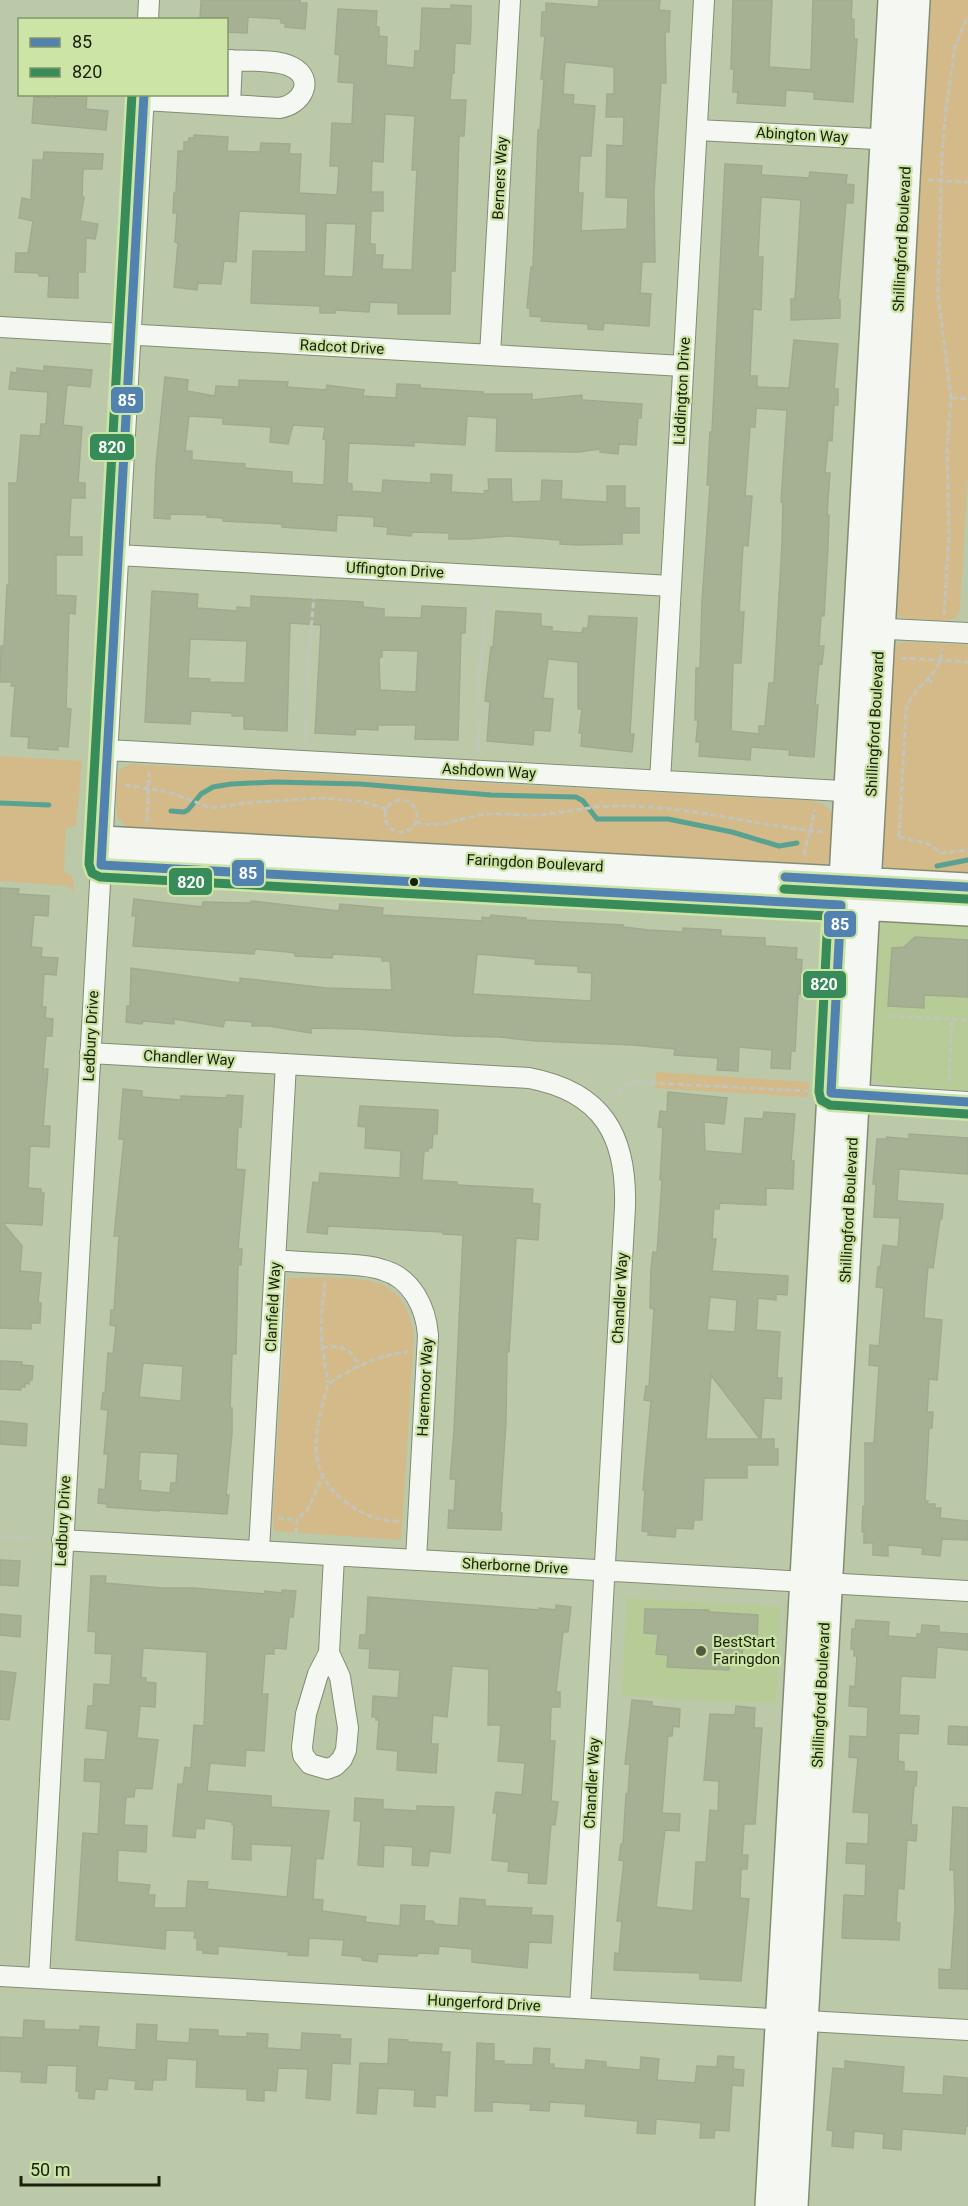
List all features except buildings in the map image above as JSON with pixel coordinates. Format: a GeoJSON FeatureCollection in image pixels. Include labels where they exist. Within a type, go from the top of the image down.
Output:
{"type":"FeatureCollection","features":[{"type":"Feature","properties":{"kind":"street"},"geometry":{"type":"LineString","coordinates":[[148,18],[149,0]]}},
{"type":"Feature","properties":{"kind":"street","name":"Berners Way"},"geometry":{"type":"LineString","coordinates":[[490,356],[510,0]]}},
{"type":"Feature","properties":{"kind":"street","name":"Liddington Drive"},"geometry":{"type":"LineString","coordinates":[[660,781],[704,0]]}},
{"type":"Feature","properties":{"kind":"street","name":"Shillingford Boulevard"},"geometry":{"type":"LineString","coordinates":[[892,0],[896,140]]}},
{"type":"Feature","properties":{"kind":"street","name":"Shillingford Boulevard"},"geometry":{"type":"LineString","coordinates":[[769,2206],[785,2131],[816,1582],[833,1093],[854,893],[896,140],[916,0]]}},
{"type":"Feature","properties":{"kind":"street"},"geometry":{"type":"LineString","coordinates":[[144,97],[230,105],[290,107],[303,93],[304,83],[301,74],[293,67],[284,64],[229,60],[230,105]]}},
{"type":"Feature","properties":{"kind":"street","name":"Ledbury Drive"},"geometry":{"type":"LineString","coordinates":[[39,1978],[144,97]]}},
{"type":"Feature","properties":{"kind":"street","name":"Abington Way"},"geometry":{"type":"LineString","coordinates":[[697,130],[896,140]]}},
{"type":"Feature","properties":{"kind":"street","name":"Radcot Drive"},"geometry":{"type":"LineString","coordinates":[[0,327],[683,366]]}},
{"type":"Feature","properties":{"kind":"street","name":"Uffington Drive"},"geometry":{"type":"LineString","coordinates":[[118,555],[671,586]]}},
{"type":"Feature","properties":{"kind":"street"},"geometry":{"type":"LineString","coordinates":[[868,628],[968,633]]}},
{"type":"Feature","properties":{"kind":"street","name":"Ashdown Way"},"geometry":{"type":"LineString","coordinates":[[108,750],[859,792]]}},
{"type":"Feature","properties":{"kind":"street","name":"Faringdon Boulevard"},"geometry":{"type":"LineString","coordinates":[[101,852],[146,842],[468,872]]}},
{"type":"Feature","properties":{"kind":"street","name":"Faringdon Boulevard"},"geometry":{"type":"LineString","coordinates":[[101,852],[854,893],[968,887]]}},
{"type":"Feature","properties":{"kind":"street","name":"Faringdon Boulevard"},"geometry":{"type":"LineString","coordinates":[[854,893],[968,912]]}},
{"type":"Feature","properties":{"kind":"street","name":"Chandler Way"},"geometry":{"type":"LineString","coordinates":[[90,1053],[529,1078],[565,1088],[597,1110],[618,1143],[626,1184],[580,2008]]}},
{"type":"Feature","properties":{"kind":"street","name":"Clanfield Way"},"geometry":{"type":"LineString","coordinates":[[259,1550],[286,1064]]}},
{"type":"Feature","properties":{"kind":"street"},"geometry":{"type":"LineString","coordinates":[[833,1093],[968,1102]]}},
{"type":"Feature","properties":{"kind":"street","name":"Haremoor Way"},"geometry":{"type":"LineString","coordinates":[[276,1260],[385,1270],[406,1284],[423,1308],[427,1321],[428,1353],[416,1560]]}},
{"type":"Feature","properties":{"kind":"street","name":"Sherborne Drive"},"geometry":{"type":"LineString","coordinates":[[62,1540],[968,1591]]}},
{"type":"Feature","properties":{"kind":"street"},"geometry":{"type":"LineString","coordinates":[[329,1653],[340,1677],[348,1728],[346,1750],[342,1759],[335,1766],[327,1769],[310,1764],[303,1755],[302,1747],[306,1714],[318,1674],[329,1653],[334,1556]]}},
{"type":"Feature","properties":{"kind":"street","name":"Hungerford Drive"},"geometry":{"type":"LineString","coordinates":[[0,1976],[968,2030]]}},
{"type":"Feature","properties":{"kind":"street","name":"Shillingford Boulevard"},"geometry":{"type":"LineString","coordinates":[[785,2131],[794,2206]]}},
{"type":"Feature","properties":{"kind":"path"},"geometry":{"type":"LineString","coordinates":[[968,16],[955,46],[942,154],[938,294],[951,398],[947,447],[949,536],[942,659],[938,668],[911,698],[906,710],[898,837],[929,844],[942,853],[968,850]]}},
{"type":"Feature","properties":{"kind":"path"},"geometry":{"type":"LineString","coordinates":[[951,398],[968,399]]}},
{"type":"Feature","properties":{"kind":"path"},"geometry":{"type":"LineString","coordinates":[[306,743],[307,673],[315,586]]}},
{"type":"Feature","properties":{"kind":"path"},"geometry":{"type":"LineString","coordinates":[[478,752],[480,711],[478,681],[486,596]]}},
{"type":"Feature","properties":{"kind":"path"},"geometry":{"type":"LineString","coordinates":[[928,679],[935,685]]}},
{"type":"Feature","properties":{"kind":"path"},"geometry":{"type":"LineString","coordinates":[[146,842],[150,752]]}},
{"type":"Feature","properties":{"kind":"path"},"geometry":{"type":"LineString","coordinates":[[106,783],[169,792],[215,808],[246,803],[319,798],[358,801],[387,808]]}},
{"type":"Feature","properties":{"kind":"path"},"geometry":{"type":"LineString","coordinates":[[802,861],[818,790]]}},
{"type":"Feature","properties":{"kind":"path"},"geometry":{"type":"LineString","coordinates":[[399,800],[410,802],[417,811],[416,822],[412,828],[405,831],[394,830],[387,823],[385,815],[387,808],[399,800]]}},
{"type":"Feature","properties":{"kind":"path"},"geometry":{"type":"LineString","coordinates":[[416,822],[430,825],[487,814],[539,815],[597,807],[630,806],[682,810],[810,831],[829,832]]}},
{"type":"Feature","properties":{"kind":"path"},"geometry":{"type":"LineString","coordinates":[[889,1016],[968,1020]]}},
{"type":"Feature","properties":{"kind":"path"},"geometry":{"type":"LineString","coordinates":[[949,1081],[952,1019]]}},
{"type":"Feature","properties":{"kind":"path"},"geometry":{"type":"LineString","coordinates":[[597,1110],[626,1085],[635,1082],[833,1093]]}},
{"type":"Feature","properties":{"kind":"path"},"geometry":{"type":"LineString","coordinates":[[327,1263],[321,1320],[322,1348],[328,1384],[316,1437],[317,1461],[322,1478],[338,1497],[366,1515],[383,1520],[418,1522]]}},
{"type":"Feature","properties":{"kind":"path"},"geometry":{"type":"LineString","coordinates":[[322,1348],[332,1346],[345,1348],[354,1355],[359,1366]]}},
{"type":"Feature","properties":{"kind":"path"},"geometry":{"type":"LineString","coordinates":[[328,1384],[359,1366],[394,1354],[428,1353]]}},
{"type":"Feature","properties":{"kind":"path"},"geometry":{"type":"LineString","coordinates":[[294,1552],[297,1520],[308,1509],[322,1478]]}},
{"type":"Feature","properties":{"kind":"path"},"geometry":{"type":"LineString","coordinates":[[0,1536],[62,1540]]}},
{"type":"Feature","properties":{"kind":"shaded area"},"geometry":{"type":"Polygon","coordinates":[[[925,0],[968,0],[968,474],[960,609],[957,617],[947,621],[907,619],[895,612],[925,0]]]}},
{"type":"Feature","properties":{"kind":"shaded area"},"geometry":{"type":"Polygon","coordinates":[[[905,642],[968,645],[968,878],[891,872],[879,859],[891,649],[905,642]]]}},
{"type":"Feature","properties":{"kind":"shaded area"},"geometry":{"type":"Polygon","coordinates":[[[0,756],[82,761],[76,825],[66,829],[64,872],[73,878],[73,893],[69,886],[0,881],[0,756]]]}},
{"type":"Feature","properties":{"kind":"shaded area"},"geometry":{"type":"Polygon","coordinates":[[[130,764],[812,801],[829,809],[833,816],[831,859],[823,867],[129,830],[117,817],[116,804],[118,774],[121,769],[130,764]]]}},
{"type":"Feature","properties":{"kind":"shaded area"},"geometry":{"type":"Polygon","coordinates":[[[885,921],[968,922],[968,1090],[888,1085],[877,1081],[870,1074],[869,1001],[877,988],[877,928],[885,921]]]}},
{"type":"Feature","properties":{"kind":"shaded area"},"geometry":{"type":"Polygon","coordinates":[[[656,1072],[809,1082],[808,1097],[655,1088],[656,1072]]]}},
{"type":"Feature","properties":{"kind":"shaded area"},"geometry":{"type":"Polygon","coordinates":[[[287,1278],[370,1281],[394,1292],[408,1312],[414,1336],[401,1540],[274,1531],[273,1512],[287,1278]]]}},
{"type":"Feature","properties":{"kind":"shaded area","name":"BestStart Faringdon"},"geometry":{"type":"Polygon","coordinates":[[[627,1598],[780,1607],[776,1703],[622,1696],[627,1598]]]}},
{"type":"Feature","properties":{"kind":"waterway"},"geometry":{"type":"LineString","coordinates":[[171,811],[184,812],[201,794],[213,787],[231,784],[274,782],[360,784],[491,795],[576,797],[583,801],[597,819],[668,819],[732,832],[779,846],[797,843]]}},
{"type":"Feature","properties":{"kind":"waterway"},"geometry":{"type":"LineString","coordinates":[[0,803],[49,805]]}},
{"type":"Feature","properties":{"kind":"waterway"},"geometry":{"type":"LineString","coordinates":[[937,866],[968,860]]}},
{"type":"Feature","properties":{"kind":"transit line","name":"820"},"geometry":{"type":"LineString","coordinates":[[132,96],[89,864],[92,873],[100,877],[828,916],[819,1092],[821,1100],[830,1105],[967,1114]]}},
{"type":"Feature","properties":{"kind":"transit line","name":"85"},"geometry":{"type":"LineString","coordinates":[[144,96],[101,865],[841,905],[831,1093],[968,1102]]}},
{"type":"Feature","properties":{"kind":"transit line","name":"85"},"geometry":{"type":"LineString","coordinates":[[785,877],[968,887]]}},
{"type":"Feature","properties":{"kind":"transit line","name":"820"},"geometry":{"type":"LineString","coordinates":[[784,889],[967,899]]}},
{"type":"Feature","properties":{"kind":"place","name":"BestStart Faringdon"},"geometry":{"type":"Point","coordinates":[701,1651]}}]}
